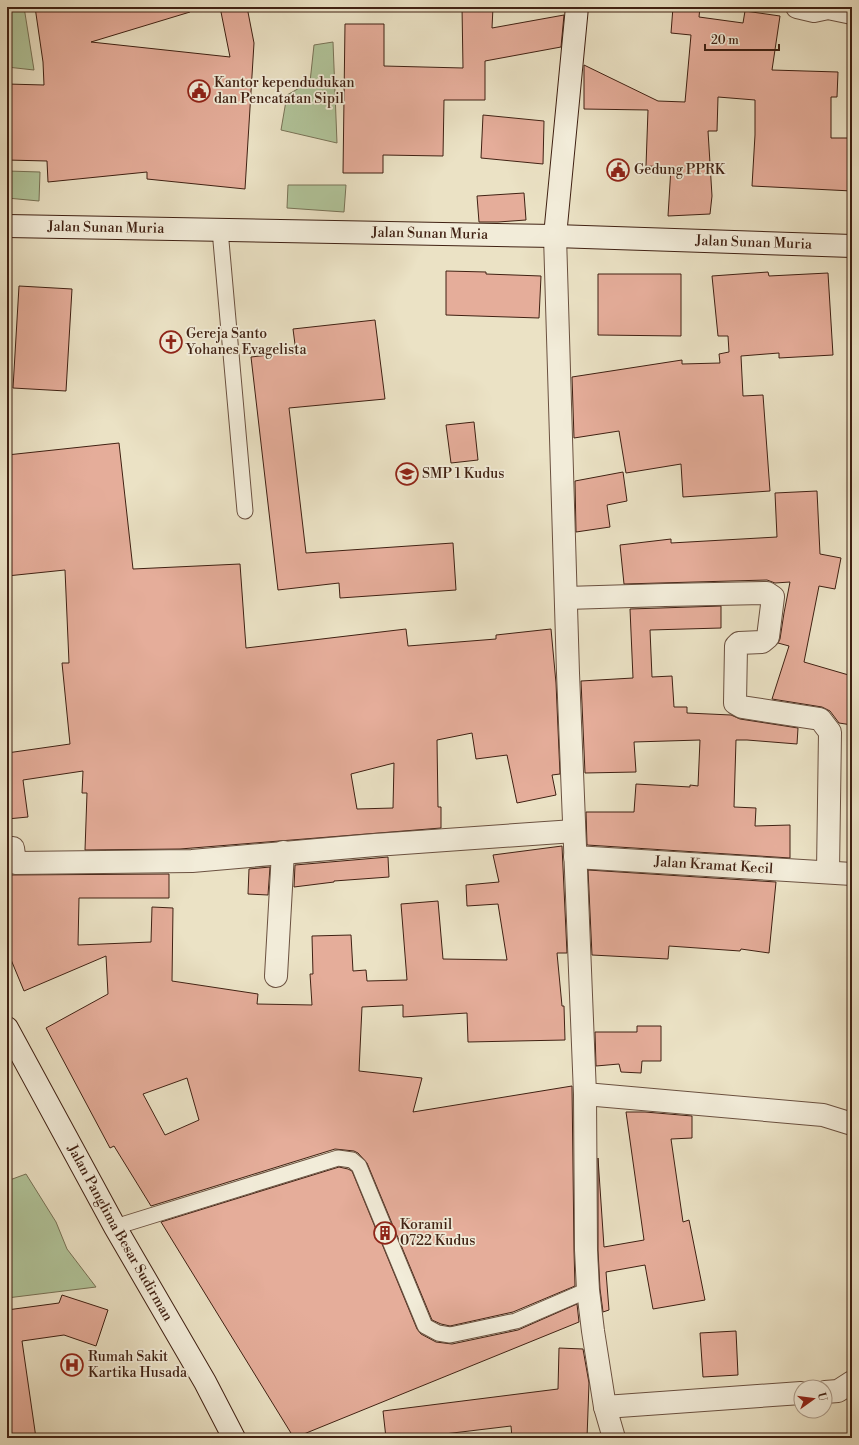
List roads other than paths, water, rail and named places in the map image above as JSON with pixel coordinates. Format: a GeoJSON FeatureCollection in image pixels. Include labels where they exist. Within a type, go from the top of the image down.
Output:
{"type":"FeatureCollection","features":[{"type":"Feature","properties":{"kind":"street"},"geometry":{"type":"LineString","coordinates":[[577,7],[555,236],[574,831],[585,1094],[586,1250],[588,1290],[593,1331],[605,1407],[614,1438]]}},
{"type":"Feature","properties":{"kind":"street"},"geometry":{"type":"LineString","coordinates":[[797,7],[814,11],[828,7],[852,13]]}},
{"type":"Feature","properties":{"kind":"street","name":"Jalan Sunan Muria"},"geometry":{"type":"LineString","coordinates":[[7,226],[555,236],[852,246]]}},
{"type":"Feature","properties":{"kind":"street"},"geometry":{"type":"LineString","coordinates":[[566,598],[767,593],[773,597],[768,637],[762,642],[739,643],[736,646],[735,703],[742,708],[820,718],[830,732],[828,872]]}},
{"type":"Feature","properties":{"kind":"street"},"geometry":{"type":"LineString","coordinates":[[7,848],[13,848],[15,863],[192,861],[283,852],[574,831]]}},
{"type":"Feature","properties":{"kind":"street"},"geometry":{"type":"LineString","coordinates":[[276,976],[283,852]]}},
{"type":"Feature","properties":{"kind":"street","name":"Jalan Kramat Kecil"},"geometry":{"type":"LineString","coordinates":[[575,857],[852,874]]}},
{"type":"Feature","properties":{"kind":"street","name":"Jalan Panglima Besar Sudirman"},"geometry":{"type":"LineString","coordinates":[[7,1028],[116,1227],[205,1382],[234,1438]]}},
{"type":"Feature","properties":{"kind":"street"},"geometry":{"type":"LineString","coordinates":[[585,1094],[823,1115],[852,1124]]}},
{"type":"Feature","properties":{"kind":"street"},"geometry":{"type":"LineString","coordinates":[[833,1391],[838,1391],[852,1382]]}},
{"type":"Feature","properties":{"kind":"street"},"geometry":{"type":"LineString","coordinates":[[605,1407],[793,1395]]}},
{"type":"Feature","properties":{"kind":"lane"},"geometry":{"type":"LineString","coordinates":[[220,230],[245,511]]}},
{"type":"Feature","properties":{"kind":"lane"},"geometry":{"type":"LineString","coordinates":[[116,1227],[338,1158],[352,1160],[359,1166],[425,1326],[438,1333],[450,1335],[516,1321],[588,1290]]}},
{"type":"Feature","properties":{"kind":"place","name":"Kantor kependudukan dan Pencatatan Sipil"},"geometry":{"type":"Point","coordinates":[199,91]}},
{"type":"Feature","properties":{"kind":"place","name":"Gedung PPRK"},"geometry":{"type":"Point","coordinates":[618,170]}},
{"type":"Feature","properties":{"kind":"place","name":"Gereja Santo Yohanes Evagelista"},"geometry":{"type":"Point","coordinates":[171,342]}},
{"type":"Feature","properties":{"kind":"place","name":"SMP 1 Kudus"},"geometry":{"type":"Point","coordinates":[407,474]}},
{"type":"Feature","properties":{"kind":"place","name":"Koramil 0722 Kudus"},"geometry":{"type":"Point","coordinates":[385,1233]}},
{"type":"Feature","properties":{"kind":"place","name":"Rumah Sakit Kartika Husada"},"geometry":{"type":"Point","coordinates":[72,1365]}}]}
